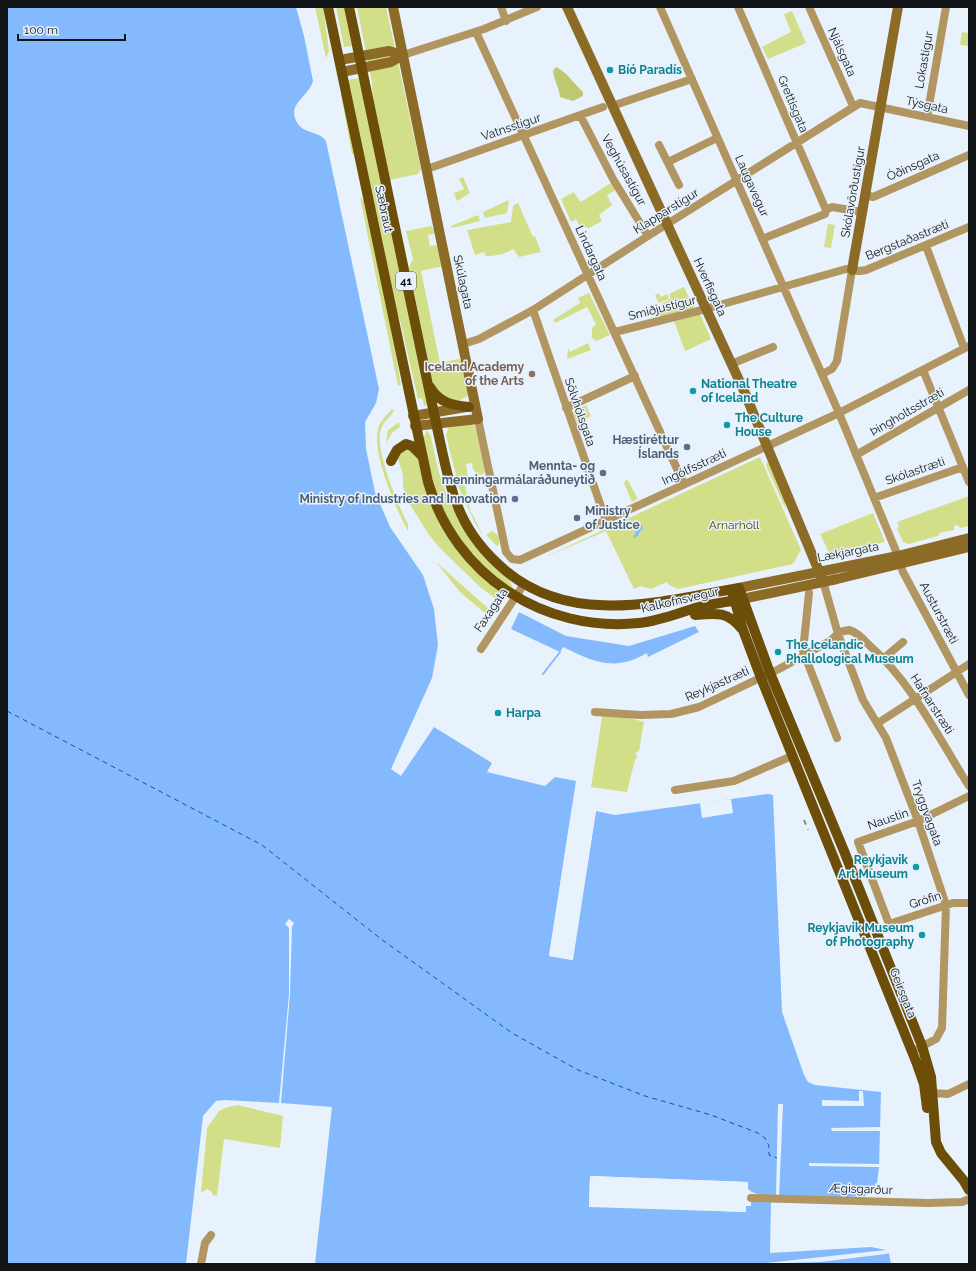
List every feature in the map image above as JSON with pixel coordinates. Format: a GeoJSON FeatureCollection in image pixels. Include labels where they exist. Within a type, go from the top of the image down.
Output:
{"type":"FeatureCollection","features":[{"type":"Feature","properties":{"kind":"main road","name":"Sæbraut"},"geometry":{"type":"LineString","coordinates":[[328,7],[414,421]]}},
{"type":"Feature","properties":{"kind":"main road","name":"Sæbraut"},"geometry":{"type":"LineString","coordinates":[[349,7],[433,413]]}},
{"type":"Feature","properties":{"kind":"main road"},"geometry":{"type":"LineString","coordinates":[[427,382],[434,395],[443,402],[472,406]]}},
{"type":"Feature","properties":{"kind":"main road","name":"Kalkofnsvegur"},"geometry":{"type":"LineString","coordinates":[[433,413],[451,490],[465,522],[490,556],[524,584],[564,600],[581,604],[612,606],[671,601],[735,589]]}},
{"type":"Feature","properties":{"kind":"main road","name":"Kalkofnsvegur"},"geometry":{"type":"LineString","coordinates":[[414,421],[434,500],[456,543],[483,572],[516,597],[558,614],[592,622],[639,623],[675,616],[695,608],[738,600]]}},
{"type":"Feature","properties":{"kind":"main road"},"geometry":{"type":"LineString","coordinates":[[392,461],[397,450],[406,444],[412,446],[422,456]]}},
{"type":"Feature","properties":{"kind":"main road","name":"Geirsgata"},"geometry":{"type":"LineString","coordinates":[[735,589],[765,676],[766,691],[924,1084],[933,1150],[938,1159],[960,1184],[968,1189]]}},
{"type":"Feature","properties":{"kind":"main road","name":"Geirsgata"},"geometry":{"type":"LineString","coordinates":[[738,600],[743,630],[802,752],[922,1046],[931,1077],[936,1142],[941,1153],[964,1181],[968,1189]]}},
{"type":"Feature","properties":{"kind":"main road","name":"Geirsgata"},"geometry":{"type":"LineString","coordinates":[[675,616],[719,614],[732,619],[743,630]]}},
{"type":"Feature","properties":{"kind":"main road","name":"Geirsgata"},"geometry":{"type":"LineString","coordinates":[[766,691],[774,698],[795,747],[802,752]]}},
{"type":"Feature","properties":{"kind":"street","name":"Skúlagata"},"geometry":{"type":"LineString","coordinates":[[393,7],[463,344],[472,406],[478,419],[506,552],[512,559]]}},
{"type":"Feature","properties":{"kind":"street"},"geometry":{"type":"LineString","coordinates":[[501,7],[506,21]]}},
{"type":"Feature","properties":{"kind":"street"},"geometry":{"type":"LineString","coordinates":[[342,72],[391,62],[403,55],[476,32],[537,7]]}},
{"type":"Feature","properties":{"kind":"street","name":"Hverfisgata"},"geometry":{"type":"LineString","coordinates":[[567,7],[608,106],[666,224],[768,446],[823,581]]}},
{"type":"Feature","properties":{"kind":"street","name":"Laugavegur"},"geometry":{"type":"LineString","coordinates":[[660,7],[822,374],[856,455]]}},
{"type":"Feature","properties":{"kind":"street","name":"Grettisgata"},"geometry":{"type":"LineString","coordinates":[[738,7],[826,210]]}},
{"type":"Feature","properties":{"kind":"street","name":"Njálsgata"},"geometry":{"type":"LineString","coordinates":[[809,7],[853,106]]}},
{"type":"Feature","properties":{"kind":"street","name":"Skólavörðustígur"},"geometry":{"type":"LineString","coordinates":[[822,374],[832,368],[837,361],[898,7]]}},
{"type":"Feature","properties":{"kind":"street","name":"Lokastígur"},"geometry":{"type":"LineString","coordinates":[[927,117],[946,7]]}},
{"type":"Feature","properties":{"kind":"street","name":"Lindargata"},"geometry":{"type":"LineString","coordinates":[[476,32],[684,484]]}},
{"type":"Feature","properties":{"kind":"street"},"geometry":{"type":"LineString","coordinates":[[340,60],[389,51],[403,55]]}},
{"type":"Feature","properties":{"kind":"street","name":"Vatnsstígur"},"geometry":{"type":"LineString","coordinates":[[426,169],[580,115],[692,79]]}},
{"type":"Feature","properties":{"kind":"street"},"geometry":{"type":"LineString","coordinates":[[853,106],[860,103],[881,107]]}},
{"type":"Feature","properties":{"kind":"street","name":"Klapparstígur"},"geometry":{"type":"LineString","coordinates":[[463,344],[479,339],[533,310],[853,106]]}},
{"type":"Feature","properties":{"kind":"street","name":"Týsgata"},"geometry":{"type":"LineString","coordinates":[[881,107],[969,126]]}},
{"type":"Feature","properties":{"kind":"street","name":"Veghúsastígur"},"geometry":{"type":"LineString","coordinates":[[580,115],[613,179],[648,236]]}},
{"type":"Feature","properties":{"kind":"street"},"geometry":{"type":"LineString","coordinates":[[668,162],[717,138]]}},
{"type":"Feature","properties":{"kind":"street"},"geometry":{"type":"LineString","coordinates":[[660,145],[678,185]]}},
{"type":"Feature","properties":{"kind":"street","name":"Óðinsgata"},"geometry":{"type":"LineString","coordinates":[[865,195],[872,197],[969,154]]}},
{"type":"Feature","properties":{"kind":"street"},"geometry":{"type":"LineString","coordinates":[[762,239],[824,214],[826,210],[832,208],[862,212]]}},
{"type":"Feature","properties":{"kind":"street","name":"Bergstaðastræti"},"geometry":{"type":"LineString","coordinates":[[784,288],[846,269],[866,270],[969,227]]}},
{"type":"Feature","properties":{"kind":"street"},"geometry":{"type":"LineString","coordinates":[[926,246],[967,347]]}},
{"type":"Feature","properties":{"kind":"street","name":"Smiðjustígur"},"geometry":{"type":"LineString","coordinates":[[615,332],[784,288]]}},
{"type":"Feature","properties":{"kind":"street","name":"Sölvhólsgata"},"geometry":{"type":"LineString","coordinates":[[533,310],[606,521]]}},
{"type":"Feature","properties":{"kind":"street"},"geometry":{"type":"LineString","coordinates":[[731,364],[773,347]]}},
{"type":"Feature","properties":{"kind":"street","name":"Ingólfsstræti"},"geometry":{"type":"LineString","coordinates":[[512,559],[520,560],[525,558],[839,413],[967,347]]}},
{"type":"Feature","properties":{"kind":"street"},"geometry":{"type":"LineString","coordinates":[[923,370],[940,408],[969,482]]}},
{"type":"Feature","properties":{"kind":"street"},"geometry":{"type":"LineString","coordinates":[[566,408],[635,376]]}},
{"type":"Feature","properties":{"kind":"street","name":"Þingholtsstræti"},"geometry":{"type":"LineString","coordinates":[[856,455],[969,390]]}},
{"type":"Feature","properties":{"kind":"street"},"geometry":{"type":"LineString","coordinates":[[414,421],[433,413],[472,406]]}},
{"type":"Feature","properties":{"kind":"street"},"geometry":{"type":"LineString","coordinates":[[414,421],[436,423],[478,419]]}},
{"type":"Feature","properties":{"kind":"street","name":"Austurstræti"},"geometry":{"type":"LineString","coordinates":[[856,455],[900,560],[903,572],[969,695]]}},
{"type":"Feature","properties":{"kind":"street","name":"Skólastræti"},"geometry":{"type":"LineString","coordinates":[[874,498],[963,467]]}},
{"type":"Feature","properties":{"kind":"street","name":"Lækjargata"},"geometry":{"type":"LineString","coordinates":[[738,600],[823,581],[900,560],[969,538]]}},
{"type":"Feature","properties":{"kind":"street","name":"Lækjargata"},"geometry":{"type":"LineString","coordinates":[[735,589],[820,571],[900,560],[969,547]]}},
{"type":"Feature","properties":{"kind":"street","name":"Tryggvagata"},"geometry":{"type":"LineString","coordinates":[[823,581],[838,634],[863,700],[886,738],[918,821],[946,905],[942,1028],[936,1039],[912,1051]]}},
{"type":"Feature","properties":{"kind":"street","name":"Faxagata"},"geometry":{"type":"LineString","coordinates":[[480,649],[524,584]]}},
{"type":"Feature","properties":{"kind":"street"},"geometry":{"type":"LineString","coordinates":[[809,593],[802,646],[804,655],[837,738]]}},
{"type":"Feature","properties":{"kind":"street","name":"Hafnarstræti"},"geometry":{"type":"LineString","coordinates":[[838,634],[845,630],[852,631],[884,658],[915,699],[969,786]]}},
{"type":"Feature","properties":{"kind":"street","name":"Reykjastræti"},"geometry":{"type":"LineString","coordinates":[[595,712],[640,715],[671,714],[699,708],[765,676],[830,641],[838,634]]}},
{"type":"Feature","properties":{"kind":"street"},"geometry":{"type":"LineString","coordinates":[[884,658],[903,642]]}},
{"type":"Feature","properties":{"kind":"street"},"geometry":{"type":"LineString","coordinates":[[878,723],[969,664]]}},
{"type":"Feature","properties":{"kind":"street"},"geometry":{"type":"LineString","coordinates":[[675,790],[734,781],[792,756]]}},
{"type":"Feature","properties":{"kind":"street","name":"Naustin"},"geometry":{"type":"LineString","coordinates":[[889,924],[858,842],[918,821],[969,796]]}},
{"type":"Feature","properties":{"kind":"street","name":"Grófin"},"geometry":{"type":"LineString","coordinates":[[889,924],[953,903],[969,904]]}},
{"type":"Feature","properties":{"kind":"street"},"geometry":{"type":"LineString","coordinates":[[933,1093],[948,1094],[969,1084]]}},
{"type":"Feature","properties":{"kind":"street","name":"Ægisgarður"},"geometry":{"type":"LineString","coordinates":[[751,1198],[928,1203],[962,1202],[969,1199]]}},
{"type":"Feature","properties":{"kind":"street"},"geometry":{"type":"LineString","coordinates":[[201,1264],[205,1243],[211,1235]]}},
{"type":"Feature","properties":{"kind":"green space"},"geometry":{"type":"Polygon","coordinates":[[[315,7],[323,7],[329,51],[326,58],[315,7]]]}},
{"type":"Feature","properties":{"kind":"green space"},"geometry":{"type":"Polygon","coordinates":[[[336,7],[344,7],[352,46],[344,47],[336,7]]]}},
{"type":"Feature","properties":{"kind":"green space"},"geometry":{"type":"Polygon","coordinates":[[[357,7],[386,7],[421,169],[418,174],[389,180],[373,108],[372,82],[357,7]]]}},
{"type":"Feature","properties":{"kind":"green space"},"geometry":{"type":"Polygon","coordinates":[[[792,11],[806,43],[768,59],[762,47],[791,32],[784,14],[792,11]]]}},
{"type":"Feature","properties":{"kind":"green space"},"geometry":{"type":"Polygon","coordinates":[[[962,32],[969,33],[969,46],[960,45],[962,32]]]}},
{"type":"Feature","properties":{"kind":"green space"},"geometry":{"type":"Polygon","coordinates":[[[556,67],[567,75],[583,92],[583,96],[573,101],[560,97],[553,71],[556,67]]]}},
{"type":"Feature","properties":{"kind":"green space"},"geometry":{"type":"Polygon","coordinates":[[[360,78],[427,401],[427,405],[424,406],[422,398],[418,399],[400,320],[395,309],[347,80],[360,78]]]}},
{"type":"Feature","properties":{"kind":"green space"},"geometry":{"type":"Polygon","coordinates":[[[343,94],[354,154],[352,154],[341,95],[343,94]]]}},
{"type":"Feature","properties":{"kind":"green space"},"geometry":{"type":"Polygon","coordinates":[[[463,177],[470,193],[457,201],[454,193],[464,189],[459,179],[463,177]]]}},
{"type":"Feature","properties":{"kind":"green space"},"geometry":{"type":"Polygon","coordinates":[[[611,183],[616,190],[607,195],[612,205],[599,215],[602,221],[589,228],[585,227],[581,229],[576,219],[571,222],[561,199],[574,192],[580,202],[611,183]]]}},
{"type":"Feature","properties":{"kind":"green space"},"geometry":{"type":"Polygon","coordinates":[[[360,197],[366,203],[388,309],[401,385],[398,386],[360,197]]]}},
{"type":"Feature","properties":{"kind":"green space"},"geometry":{"type":"Polygon","coordinates":[[[509,200],[507,213],[485,218],[483,212],[509,200]]]}},
{"type":"Feature","properties":{"kind":"green space"},"geometry":{"type":"Polygon","coordinates":[[[518,203],[533,237],[535,236],[541,252],[519,257],[513,249],[497,255],[486,256],[484,252],[475,255],[467,230],[511,222],[513,206],[518,203]]]}},
{"type":"Feature","properties":{"kind":"green space"},"geometry":{"type":"Polygon","coordinates":[[[478,215],[480,221],[452,228],[451,226],[478,215]]]}},
{"type":"Feature","properties":{"kind":"green space"},"geometry":{"type":"Polygon","coordinates":[[[828,224],[835,225],[831,248],[824,247],[828,224]]]}},
{"type":"Feature","properties":{"kind":"green space"},"geometry":{"type":"Polygon","coordinates":[[[431,226],[436,233],[428,235],[430,246],[438,245],[443,266],[421,271],[440,363],[458,359],[462,361],[470,395],[458,401],[447,398],[434,389],[409,267],[413,259],[406,231],[431,226]]]}},
{"type":"Feature","properties":{"kind":"green space"},"geometry":{"type":"Polygon","coordinates":[[[684,287],[694,308],[660,317],[658,313],[665,310],[661,304],[671,299],[669,294],[684,287]]]}},
{"type":"Feature","properties":{"kind":"green space"},"geometry":{"type":"Polygon","coordinates":[[[589,293],[610,335],[596,341],[592,338],[592,328],[596,324],[587,307],[555,323],[553,320],[580,303],[578,298],[589,293]]]}},
{"type":"Feature","properties":{"kind":"green space"},"geometry":{"type":"Polygon","coordinates":[[[659,293],[661,297],[667,294],[669,299],[659,303],[655,295],[659,293]]]}},
{"type":"Feature","properties":{"kind":"green space"},"geometry":{"type":"Polygon","coordinates":[[[700,314],[711,339],[685,351],[674,321],[700,314]]]}},
{"type":"Feature","properties":{"kind":"green space"},"geometry":{"type":"Polygon","coordinates":[[[588,343],[591,350],[567,359],[568,348],[570,352],[588,343]]]}},
{"type":"Feature","properties":{"kind":"green space"},"geometry":{"type":"Polygon","coordinates":[[[586,405],[591,416],[582,421],[585,428],[579,430],[573,412],[586,405]]]}},
{"type":"Feature","properties":{"kind":"green space"},"geometry":{"type":"Polygon","coordinates":[[[392,409],[394,411],[381,429],[381,450],[393,491],[408,524],[408,531],[397,509],[386,481],[378,452],[378,429],[382,421],[392,409]]]}},
{"type":"Feature","properties":{"kind":"green space"},"geometry":{"type":"Polygon","coordinates":[[[399,422],[400,427],[392,433],[386,443],[388,430],[399,422]]]}},
{"type":"Feature","properties":{"kind":"green space"},"geometry":{"type":"Polygon","coordinates":[[[469,424],[475,426],[485,470],[484,474],[478,475],[473,469],[472,463],[466,464],[468,479],[464,481],[470,510],[484,537],[474,521],[459,488],[446,435],[449,426],[469,424]]]}},
{"type":"Feature","properties":{"kind":"green space"},"geometry":{"type":"Polygon","coordinates":[[[427,430],[431,437],[438,470],[448,499],[466,531],[508,577],[513,588],[493,575],[478,562],[465,547],[446,516],[433,481],[428,462],[424,443],[424,437],[427,430]]]}},
{"type":"Feature","properties":{"kind":"green space"},"geometry":{"type":"Polygon","coordinates":[[[408,447],[418,458],[430,501],[444,530],[453,545],[471,566],[501,592],[502,595],[498,600],[481,588],[440,548],[429,535],[408,501],[403,487],[403,475],[398,455],[408,447]]]}},
{"type":"Feature","properties":{"kind":"green space","name":"Arnarhóll"},"geometry":{"type":"Polygon","coordinates":[[[760,457],[801,550],[793,564],[678,589],[669,585],[667,582],[651,589],[641,586],[634,589],[606,531],[541,559],[760,457]]]}},
{"type":"Feature","properties":{"kind":"green space"},"geometry":{"type":"Polygon","coordinates":[[[768,461],[785,499],[785,508],[766,465],[768,461]]]}},
{"type":"Feature","properties":{"kind":"green space"},"geometry":{"type":"Polygon","coordinates":[[[627,479],[638,499],[632,502],[624,483],[627,479]]]}},
{"type":"Feature","properties":{"kind":"green space"},"geometry":{"type":"Polygon","coordinates":[[[969,496],[969,526],[960,528],[958,525],[954,526],[954,530],[940,533],[938,536],[909,544],[903,542],[897,528],[899,527],[897,522],[969,496]]]}},
{"type":"Feature","properties":{"kind":"green space"},"geometry":{"type":"Polygon","coordinates":[[[873,513],[885,542],[835,554],[829,552],[820,534],[873,513]]]}},
{"type":"Feature","properties":{"kind":"green space"},"geometry":{"type":"Polygon","coordinates":[[[492,531],[499,536],[499,544],[497,546],[486,535],[492,531]]]}},
{"type":"Feature","properties":{"kind":"green space"},"geometry":{"type":"Polygon","coordinates":[[[436,562],[490,610],[486,614],[460,592],[436,562]]]}},
{"type":"Feature","properties":{"kind":"green space"},"geometry":{"type":"Polygon","coordinates":[[[603,711],[644,722],[639,751],[636,752],[637,759],[635,759],[627,792],[591,787],[603,711]]]}},
{"type":"Feature","properties":{"kind":"green space"},"geometry":{"type":"Polygon","coordinates":[[[238,1105],[283,1116],[280,1148],[224,1139],[217,1196],[213,1195],[211,1191],[207,1189],[201,1193],[207,1128],[219,1111],[238,1105]]]}},
{"type":"Feature","properties":{"kind":"water"},"geometry":{"type":"Polygon","coordinates":[[[7,7],[296,7],[304,36],[313,81],[311,87],[296,106],[294,111],[295,117],[301,127],[320,136],[326,141],[379,389],[376,403],[365,422],[366,449],[375,492],[390,527],[423,575],[434,609],[438,645],[432,678],[391,769],[401,776],[434,727],[492,763],[487,772],[545,786],[555,777],[576,781],[549,956],[572,960],[596,811],[615,815],[768,794],[773,795],[782,1012],[804,1075],[808,1082],[815,1085],[881,1092],[879,1167],[877,1184],[865,1196],[784,1198],[755,1193],[748,1189],[748,1182],[590,1176],[589,1206],[746,1212],[746,1206],[751,1206],[751,1202],[771,1202],[770,1253],[871,1247],[886,1250],[886,1254],[889,1253],[891,1264],[315,1264],[332,1107],[281,1103],[290,994],[292,927],[294,923],[289,919],[285,924],[289,928],[289,994],[279,1103],[225,1100],[216,1101],[203,1116],[186,1264],[7,1264],[7,7]]]}},
{"type":"Feature","properties":{"kind":"water"},"geometry":{"type":"Polygon","coordinates":[[[641,524],[643,529],[640,531],[638,536],[633,538],[637,530],[635,526],[641,524]]]}},
{"type":"Feature","properties":{"kind":"water"},"geometry":{"type":"Polygon","coordinates":[[[519,612],[566,636],[629,646],[695,626],[699,632],[648,657],[647,653],[625,662],[605,663],[585,657],[563,647],[560,652],[511,629],[519,612]]]}},
{"type":"Feature","properties":{"kind":"pier"},"geometry":{"type":"Polygon","coordinates":[[[731,799],[733,813],[702,818],[700,803],[731,799]]]}},
{"type":"Feature","properties":{"kind":"pier"},"geometry":{"type":"Polygon","coordinates":[[[572,807],[574,807],[552,955],[571,958],[594,810],[596,811],[573,960],[549,956],[572,807]]]}},
{"type":"Feature","properties":{"kind":"pier"},"geometry":{"type":"Polygon","coordinates":[[[859,1091],[863,1091],[864,1106],[822,1106],[822,1100],[859,1101],[859,1091]]]}},
{"type":"Feature","properties":{"kind":"pier"},"geometry":{"type":"Polygon","coordinates":[[[778,1104],[783,1104],[779,1198],[776,1198],[778,1104]]]}},
{"type":"Feature","properties":{"kind":"pier"},"geometry":{"type":"Polygon","coordinates":[[[880,1127],[880,1131],[832,1131],[831,1128],[880,1127]]]}},
{"type":"Feature","properties":{"kind":"pier"},"geometry":{"type":"Polygon","coordinates":[[[809,1163],[879,1164],[879,1167],[809,1166],[809,1163]]]}},
{"type":"Feature","properties":{"kind":"pier"},"geometry":{"type":"Polygon","coordinates":[[[590,1176],[748,1182],[748,1189],[752,1193],[751,1195],[746,1190],[746,1184],[592,1178],[591,1205],[744,1210],[744,1205],[749,1204],[751,1200],[751,1206],[746,1206],[746,1212],[589,1207],[590,1176]]]}},
{"type":"Feature","properties":{"kind":"pier"},"geometry":{"type":"Polygon","coordinates":[[[886,1250],[886,1254],[820,1262],[757,1264],[886,1250]]]}},
{"type":"Feature","properties":{"kind":"waterway"},"geometry":{"type":"LineString","coordinates":[[543,674],[560,652]]}},
{"type":"Feature","properties":{"kind":"ferry route"},"geometry":{"type":"LineString","coordinates":[[7,711],[262,845],[381,939],[512,1033],[578,1070],[645,1096],[711,1115],[758,1133],[765,1138],[769,1146],[769,1155],[777,1158]]}},
{"type":"Feature","properties":{"kind":"railway"},"geometry":{"type":"LineString","coordinates":[[804,820],[808,830]]}},
{"type":"Feature","properties":{"kind":"place","name":"Bíó Paradís"},"geometry":{"type":"Point","coordinates":[610,70]}},
{"type":"Feature","properties":{"kind":"place","name":"Iceland Academy of the Arts"},"geometry":{"type":"Point","coordinates":[532,374]}},
{"type":"Feature","properties":{"kind":"place","name":"National Theatre of Iceland"},"geometry":{"type":"Point","coordinates":[693,391]}},
{"type":"Feature","properties":{"kind":"place","name":"The Culture House"},"geometry":{"type":"Point","coordinates":[727,425]}},
{"type":"Feature","properties":{"kind":"place","name":"Hæstiréttur Íslands"},"geometry":{"type":"Point","coordinates":[687,447]}},
{"type":"Feature","properties":{"kind":"place","name":"Mennta- og menningarmálaráðuneytið"},"geometry":{"type":"Point","coordinates":[603,473]}},
{"type":"Feature","properties":{"kind":"place","name":"Ministry of Industries and Innovation"},"geometry":{"type":"Point","coordinates":[515,499]}},
{"type":"Feature","properties":{"kind":"place","name":"Ministry of Justice"},"geometry":{"type":"Point","coordinates":[577,518]}},
{"type":"Feature","properties":{"kind":"place","name":"The Icelandic Phallological Museum"},"geometry":{"type":"Point","coordinates":[778,652]}},
{"type":"Feature","properties":{"kind":"place","name":"Harpa"},"geometry":{"type":"Point","coordinates":[498,713]}},
{"type":"Feature","properties":{"kind":"place","name":"Reykjavik Art Museum"},"geometry":{"type":"Point","coordinates":[916,867]}},
{"type":"Feature","properties":{"kind":"place","name":"Reykjavik Museum of Photography"},"geometry":{"type":"Point","coordinates":[922,935]}}]}
